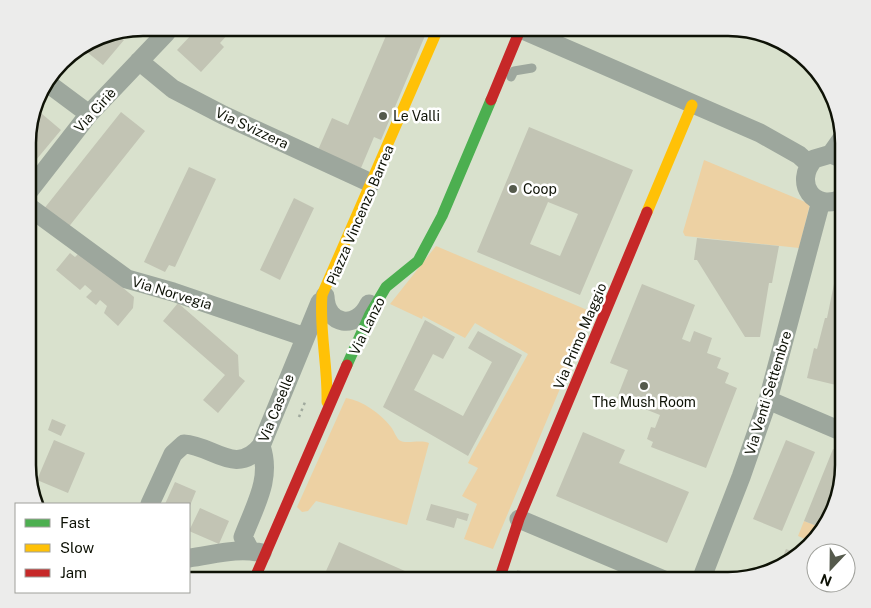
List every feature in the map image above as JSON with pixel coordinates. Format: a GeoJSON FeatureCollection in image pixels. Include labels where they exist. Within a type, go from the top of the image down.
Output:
{"type":"FeatureCollection","features":[{"type":"Feature","properties":{"kind":"street","name":"Via Ciriè"},"geometry":{"type":"LineString","coordinates":[[36,181],[90,114],[163,36]]}},
{"type":"Feature","properties":{"kind":"street"},"geometry":{"type":"LineString","coordinates":[[304,337],[436,36]]}},
{"type":"Feature","properties":{"kind":"street","name":"Piazza Vincenzo Barrea"},"geometry":{"type":"LineString","coordinates":[[436,36],[325,296],[328,309],[332,315],[343,321],[349,321],[361,316],[385,280],[408,262],[426,236],[512,36]]}},
{"type":"Feature","properties":{"kind":"street","name":"Via Lanzo"},"geometry":{"type":"LineString","coordinates":[[255,572],[258,552],[326,413],[370,316],[386,287],[418,261],[442,216],[518,36]]}},
{"type":"Feature","properties":{"kind":"street"},"geometry":{"type":"LineString","coordinates":[[535,36],[692,105],[760,132],[788,148],[809,164]]}},
{"type":"Feature","properties":{"kind":"street","name":"Via Svizzera"},"geometry":{"type":"LineString","coordinates":[[139,61],[173,89],[223,115],[371,182]]}},
{"type":"Feature","properties":{"kind":"street"},"geometry":{"type":"LineString","coordinates":[[53,87],[90,114]]}},
{"type":"Feature","properties":{"kind":"street","name":"Via Primo Maggio"},"geometry":{"type":"LineString","coordinates":[[502,572],[519,520],[692,105]]}},
{"type":"Feature","properties":{"kind":"street"},"geometry":{"type":"LineString","coordinates":[[835,157],[814,159],[806,171],[806,186],[814,197],[821,201],[835,200]]}},
{"type":"Feature","properties":{"kind":"street","name":"Via Venti Settembre"},"geometry":{"type":"LineString","coordinates":[[704,572],[741,477],[768,400],[821,201]]}},
{"type":"Feature","properties":{"kind":"street","name":"Via Norvegia"},"geometry":{"type":"LineString","coordinates":[[36,213],[127,279],[173,292],[304,337]]}},
{"type":"Feature","properties":{"kind":"street"},"geometry":{"type":"LineString","coordinates":[[322,295],[323,306],[328,318],[338,324],[361,324],[370,316]]}},
{"type":"Feature","properties":{"kind":"street"},"geometry":{"type":"LineString","coordinates":[[322,295],[321,307],[328,377],[326,413]]}},
{"type":"Feature","properties":{"kind":"street","name":"Via Caselle"},"geometry":{"type":"LineString","coordinates":[[150,503],[173,454],[184,444],[192,444],[228,459],[241,460],[255,454],[261,446],[304,337]]}},
{"type":"Feature","properties":{"kind":"street"},"geometry":{"type":"LineString","coordinates":[[768,400],[835,429]]}},
{"type":"Feature","properties":{"kind":"street"},"geometry":{"type":"LineString","coordinates":[[258,552],[243,537],[265,478],[266,462],[261,446]]}},
{"type":"Feature","properties":{"kind":"street"},"geometry":{"type":"LineString","coordinates":[[519,520],[645,572]]}},
{"type":"Feature","properties":{"kind":"street"},"geometry":{"type":"LineString","coordinates":[[190,558],[258,552]]}},
{"type":"Feature","properties":{"kind":"lane"},"geometry":{"type":"LineString","coordinates":[[508,86],[514,71],[532,68]]}},
{"type":"Feature","properties":{"kind":"lane"},"geometry":{"type":"LineString","coordinates":[[486,111],[502,100]]}},
{"type":"Feature","properties":{"kind":"shaded area"},"geometry":{"type":"Polygon","coordinates":[[[704,160],[810,204],[799,248],[685,236],[683,232],[704,160]]]}},
{"type":"Feature","properties":{"kind":"shaded area"},"geometry":{"type":"Polygon","coordinates":[[[436,246],[592,312],[493,549],[464,539],[477,504],[462,496],[478,468],[468,463],[528,354],[475,323],[465,338],[423,316],[422,319],[390,304],[436,246]]]}},
{"type":"Feature","properties":{"kind":"shaded area"},"geometry":{"type":"Polygon","coordinates":[[[346,398],[359,402],[376,412],[391,427],[399,440],[429,443],[407,525],[316,501],[308,511],[302,512],[297,507],[346,398]]]}},
{"type":"Feature","properties":{"kind":"shaded area"},"geometry":{"type":"Polygon","coordinates":[[[804,521],[816,526],[804,539],[798,536],[804,521]]]}},
{"type":"Feature","properties":{"kind":"building"},"geometry":{"type":"Polygon","coordinates":[[[190,36],[226,36],[220,43],[224,47],[201,72],[177,50],[190,36]]]}},
{"type":"Feature","properties":{"kind":"building"},"geometry":{"type":"Polygon","coordinates":[[[386,36],[425,36],[381,140],[374,137],[361,168],[318,150],[332,118],[348,125],[386,36]]]}},
{"type":"Feature","properties":{"kind":"building"},"geometry":{"type":"Polygon","coordinates":[[[122,38],[124,40],[103,65],[87,52],[102,44],[122,38]]]}},
{"type":"Feature","properties":{"kind":"building"},"geometry":{"type":"Polygon","coordinates":[[[121,112],[145,131],[67,229],[43,210],[121,112]]]}},
{"type":"Feature","properties":{"kind":"building"},"geometry":{"type":"Polygon","coordinates":[[[41,113],[61,130],[36,160],[37,129],[41,113]]]}},
{"type":"Feature","properties":{"kind":"building"},"geometry":{"type":"Polygon","coordinates":[[[529,127],[633,170],[580,295],[477,252],[529,127]],[[548,202],[530,244],[560,256],[578,214],[548,202]]]}},
{"type":"Feature","properties":{"kind":"building"},"geometry":{"type":"Polygon","coordinates":[[[189,167],[216,179],[175,267],[169,265],[165,272],[144,262],[189,167]]]}},
{"type":"Feature","properties":{"kind":"building"},"geometry":{"type":"Polygon","coordinates":[[[294,198],[314,208],[280,280],[260,270],[294,198]]]}},
{"type":"Feature","properties":{"kind":"building"},"geometry":{"type":"Polygon","coordinates":[[[697,238],[779,246],[772,283],[769,283],[760,337],[745,337],[697,260],[694,260],[697,238]]]}},
{"type":"Feature","properties":{"kind":"building"},"geometry":{"type":"Polygon","coordinates":[[[80,252],[134,297],[133,308],[118,326],[104,313],[107,306],[100,300],[96,305],[86,297],[92,291],[85,285],[80,290],[56,270],[70,253],[75,257],[80,252]]]}},
{"type":"Feature","properties":{"kind":"building"},"geometry":{"type":"Polygon","coordinates":[[[835,279],[835,385],[807,378],[814,348],[817,349],[825,318],[827,318],[835,279]]]}},
{"type":"Feature","properties":{"kind":"building"},"geometry":{"type":"Polygon","coordinates":[[[642,284],[695,305],[682,339],[690,342],[694,331],[712,338],[707,353],[721,358],[717,368],[729,373],[725,383],[737,388],[706,468],[651,447],[653,442],[647,439],[651,427],[655,428],[660,415],[617,398],[628,370],[610,363],[642,284]]]}},
{"type":"Feature","properties":{"kind":"building"},"geometry":{"type":"Polygon","coordinates":[[[178,303],[238,355],[239,376],[245,381],[218,413],[203,400],[225,375],[163,321],[178,303]]]}},
{"type":"Feature","properties":{"kind":"building"},"geometry":{"type":"Polygon","coordinates":[[[425,320],[455,337],[443,359],[433,354],[414,390],[463,416],[492,362],[468,348],[478,331],[522,355],[468,456],[383,407],[425,320]]]}},
{"type":"Feature","properties":{"kind":"building"},"geometry":{"type":"Polygon","coordinates":[[[52,419],[66,425],[61,436],[48,430],[52,419]]]}},
{"type":"Feature","properties":{"kind":"building"},"geometry":{"type":"Polygon","coordinates":[[[583,432],[625,450],[619,463],[689,492],[667,543],[556,496],[583,432]]]}},
{"type":"Feature","properties":{"kind":"building"},"geometry":{"type":"Polygon","coordinates":[[[54,440],[85,453],[68,493],[37,480],[54,440]]]}},
{"type":"Feature","properties":{"kind":"building"},"geometry":{"type":"Polygon","coordinates":[[[786,440],[815,452],[782,531],[753,519],[786,440]]]}},
{"type":"Feature","properties":{"kind":"building"},"geometry":{"type":"Polygon","coordinates":[[[833,449],[835,450],[835,472],[827,506],[816,526],[804,521],[833,449]]]}},
{"type":"Feature","properties":{"kind":"building"},"geometry":{"type":"Polygon","coordinates":[[[175,482],[196,491],[190,506],[190,503],[165,503],[175,482]]]}},
{"type":"Feature","properties":{"kind":"building"},"geometry":{"type":"Polygon","coordinates":[[[431,504],[469,514],[467,521],[457,518],[454,528],[426,520],[431,504]]]}},
{"type":"Feature","properties":{"kind":"building"},"geometry":{"type":"Polygon","coordinates":[[[200,508],[229,521],[219,544],[190,531],[200,508]]]}},
{"type":"Feature","properties":{"kind":"building"},"geometry":{"type":"Polygon","coordinates":[[[339,542],[407,572],[326,572],[339,542]]]}},
{"type":"Feature","properties":{"kind":"building"},"geometry":{"type":"Polygon","coordinates":[[[786,549],[791,551],[787,554],[783,556],[786,549]]]}},
{"type":"Feature","properties":{"kind":"traffic: fast"},"geometry":{"type":"LineString","coordinates":[[347,365],[370,314],[386,287],[418,261],[442,216],[491,100]]}},
{"type":"Feature","properties":{"kind":"traffic: slow"},"geometry":{"type":"LineString","coordinates":[[327,402],[321,308],[322,295],[435,36]]}},
{"type":"Feature","properties":{"kind":"traffic: slow"},"geometry":{"type":"LineString","coordinates":[[647,212],[692,105]]}},
{"type":"Feature","properties":{"kind":"traffic: jam"},"geometry":{"type":"LineString","coordinates":[[491,100],[518,36]]}},
{"type":"Feature","properties":{"kind":"traffic: jam"},"geometry":{"type":"LineString","coordinates":[[502,572],[519,519],[647,212]]}},
{"type":"Feature","properties":{"kind":"traffic: jam"},"geometry":{"type":"LineString","coordinates":[[257,572],[347,365]]}},
{"type":"Feature","properties":{"kind":"place","name":"Le Valli"},"geometry":{"type":"Point","coordinates":[383,116]}},
{"type":"Feature","properties":{"kind":"place","name":"Coop"},"geometry":{"type":"Point","coordinates":[513,189]}},
{"type":"Feature","properties":{"kind":"place","name":"The Mush Room"},"geometry":{"type":"Point","coordinates":[644,386]}}]}
